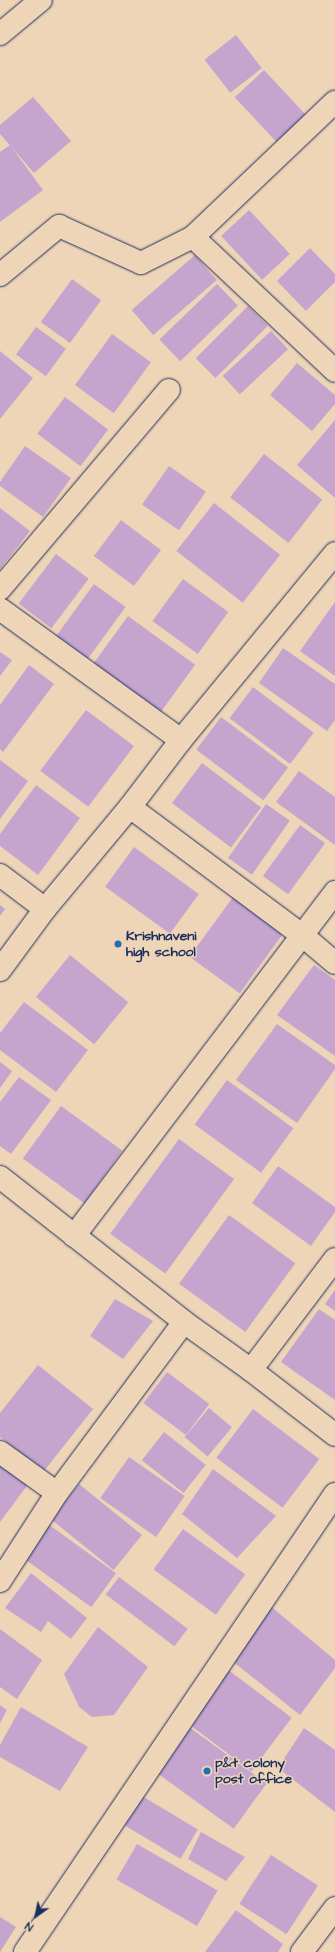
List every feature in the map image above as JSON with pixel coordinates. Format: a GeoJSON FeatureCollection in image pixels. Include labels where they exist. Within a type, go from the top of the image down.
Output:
{"type":"FeatureCollection","features":[{"type":"Feature","properties":{"kind":"street"},"geometry":{"type":"LineString","coordinates":[[0,34],[41,0]]}},
{"type":"Feature","properties":{"kind":"street"},"geometry":{"type":"LineString","coordinates":[[1,273],[59,226],[141,262],[193,237],[335,102]]}},
{"type":"Feature","properties":{"kind":"street"},"geometry":{"type":"LineString","coordinates":[[193,237],[335,371]]}},
{"type":"Feature","properties":{"kind":"street"},"geometry":{"type":"LineString","coordinates":[[0,588],[169,390]]}},
{"type":"Feature","properties":{"kind":"street"},"geometry":{"type":"LineString","coordinates":[[0,970],[45,909],[130,807],[181,740],[335,553]]}},
{"type":"Feature","properties":{"kind":"street"},"geometry":{"type":"LineString","coordinates":[[0,609],[181,740]]}},
{"type":"Feature","properties":{"kind":"street"},"geometry":{"type":"LineString","coordinates":[[130,807],[302,934],[335,963]]}},
{"type":"Feature","properties":{"kind":"street"},"geometry":{"type":"LineString","coordinates":[[0,875],[45,909]]}},
{"type":"Feature","properties":{"kind":"street"},"geometry":{"type":"LineString","coordinates":[[74,1236],[335,892]]}},
{"type":"Feature","properties":{"kind":"street"},"geometry":{"type":"LineString","coordinates":[[0,1177],[184,1322],[251,1370],[335,1435]]}},
{"type":"Feature","properties":{"kind":"street"},"geometry":{"type":"LineString","coordinates":[[251,1370],[335,1259]]}},
{"type":"Feature","properties":{"kind":"street"},"geometry":{"type":"LineString","coordinates":[[0,1581],[57,1493],[184,1322]]}},
{"type":"Feature","properties":{"kind":"street"},"geometry":{"type":"LineString","coordinates":[[0,1452],[57,1493]]}},
{"type":"Feature","properties":{"kind":"street"},"geometry":{"type":"LineString","coordinates":[[25,1952],[335,1494]]}},
{"type":"Feature","properties":{"kind":"street"},"geometry":{"type":"LineString","coordinates":[[302,1952],[335,1908]]}},
{"type":"Feature","properties":{"kind":"building"},"geometry":{"type":"Polygon","coordinates":[[[236,35],[262,68],[230,93],[204,60],[236,35]]]}},
{"type":"Feature","properties":{"kind":"building"},"geometry":{"type":"Polygon","coordinates":[[[264,70],[310,119],[280,146],[235,97],[264,70]]]}},
{"type":"Feature","properties":{"kind":"building"},"geometry":{"type":"Polygon","coordinates":[[[33,97],[71,141],[34,173],[0,134],[0,125],[33,97]]]}},
{"type":"Feature","properties":{"kind":"building"},"geometry":{"type":"Polygon","coordinates":[[[10,145],[43,190],[0,222],[0,152],[10,145]]]}},
{"type":"Feature","properties":{"kind":"building"},"geometry":{"type":"Polygon","coordinates":[[[249,210],[290,254],[262,280],[221,236],[249,210]]]}},
{"type":"Feature","properties":{"kind":"building"},"geometry":{"type":"Polygon","coordinates":[[[310,248],[335,274],[335,282],[306,311],[277,281],[310,248]]]}},
{"type":"Feature","properties":{"kind":"building"},"geometry":{"type":"Polygon","coordinates":[[[195,255],[217,280],[153,335],[132,310],[195,255]]]}},
{"type":"Feature","properties":{"kind":"building"},"geometry":{"type":"Polygon","coordinates":[[[72,279],[101,300],[70,343],[41,322],[72,279]]]}},
{"type":"Feature","properties":{"kind":"building"},"geometry":{"type":"Polygon","coordinates":[[[217,284],[238,306],[180,361],[159,340],[217,284]]]}},
{"type":"Feature","properties":{"kind":"building"},"geometry":{"type":"Polygon","coordinates":[[[248,306],[268,326],[215,378],[196,358],[248,306]]]}},
{"type":"Feature","properties":{"kind":"building"},"geometry":{"type":"Polygon","coordinates":[[[36,327],[66,349],[46,376],[16,355],[36,327]]]}},
{"type":"Feature","properties":{"kind":"building"},"geometry":{"type":"Polygon","coordinates":[[[271,331],[288,349],[240,394],[223,376],[271,331]]]}},
{"type":"Feature","properties":{"kind":"building"},"geometry":{"type":"Polygon","coordinates":[[[112,334],[151,362],[114,413],[75,385],[112,334]]]}},
{"type":"Feature","properties":{"kind":"building"},"geometry":{"type":"Polygon","coordinates":[[[0,351],[33,378],[0,419],[0,351]]]}},
{"type":"Feature","properties":{"kind":"building"},"geometry":{"type":"Polygon","coordinates":[[[297,363],[335,395],[335,404],[312,431],[270,395],[297,363]]]}},
{"type":"Feature","properties":{"kind":"building"},"geometry":{"type":"Polygon","coordinates":[[[65,397],[108,429],[80,466],[37,434],[65,397]]]}},
{"type":"Feature","properties":{"kind":"building"},"geometry":{"type":"Polygon","coordinates":[[[335,420],[335,498],[297,465],[335,420]]]}},
{"type":"Feature","properties":{"kind":"building"},"geometry":{"type":"Polygon","coordinates":[[[25,446],[71,478],[43,517],[0,486],[0,482],[25,446]]]}},
{"type":"Feature","properties":{"kind":"building"},"geometry":{"type":"Polygon","coordinates":[[[264,454],[322,500],[288,543],[230,497],[264,454]]]}},
{"type":"Feature","properties":{"kind":"building"},"geometry":{"type":"Polygon","coordinates":[[[169,466],[206,492],[179,530],[142,505],[169,466]]]}},
{"type":"Feature","properties":{"kind":"building"},"geometry":{"type":"Polygon","coordinates":[[[214,503],[280,555],[243,603],[176,551],[214,503]]]}},
{"type":"Feature","properties":{"kind":"building"},"geometry":{"type":"Polygon","coordinates":[[[0,508],[30,531],[0,569],[0,508]]]}},
{"type":"Feature","properties":{"kind":"building"},"geometry":{"type":"Polygon","coordinates":[[[121,520],[161,550],[134,586],[94,556],[121,520]]]}},
{"type":"Feature","properties":{"kind":"building"},"geometry":{"type":"Polygon","coordinates":[[[56,554],[89,579],[51,628],[19,604],[56,554]]]}},
{"type":"Feature","properties":{"kind":"building"},"geometry":{"type":"Polygon","coordinates":[[[183,579],[228,612],[198,654],[152,621],[183,579]]]}},
{"type":"Feature","properties":{"kind":"building"},"geometry":{"type":"Polygon","coordinates":[[[94,584],[126,607],[88,659],[56,636],[94,584]]]}},
{"type":"Feature","properties":{"kind":"building"},"geometry":{"type":"Polygon","coordinates":[[[335,602],[335,676],[300,651],[335,602]]]}},
{"type":"Feature","properties":{"kind":"building"},"geometry":{"type":"Polygon","coordinates":[[[128,616],[195,665],[160,713],[93,664],[128,616]]]}},
{"type":"Feature","properties":{"kind":"building"},"geometry":{"type":"Polygon","coordinates":[[[283,648],[335,684],[335,720],[327,731],[259,683],[283,648]]]}},
{"type":"Feature","properties":{"kind":"building"},"geometry":{"type":"Polygon","coordinates":[[[0,652],[12,660],[0,676],[0,652]]]}},
{"type":"Feature","properties":{"kind":"building"},"geometry":{"type":"Polygon","coordinates":[[[29,665],[54,684],[3,752],[0,749],[0,705],[29,665]]]}},
{"type":"Feature","properties":{"kind":"building"},"geometry":{"type":"Polygon","coordinates":[[[253,687],[314,733],[290,764],[230,718],[253,687]]]}},
{"type":"Feature","properties":{"kind":"building"},"geometry":{"type":"Polygon","coordinates":[[[86,710],[134,746],[88,807],[40,771],[86,710]]]}},
{"type":"Feature","properties":{"kind":"building"},"geometry":{"type":"Polygon","coordinates":[[[221,717],[288,768],[263,800],[196,750],[221,717]]]}},
{"type":"Feature","properties":{"kind":"building"},"geometry":{"type":"Polygon","coordinates":[[[0,760],[28,781],[0,819],[0,760]]]}},
{"type":"Feature","properties":{"kind":"building"},"geometry":{"type":"Polygon","coordinates":[[[202,763],[261,808],[231,847],[172,803],[202,763]]]}},
{"type":"Feature","properties":{"kind":"building"},"geometry":{"type":"Polygon","coordinates":[[[299,771],[335,797],[335,845],[276,802],[299,771]]]}},
{"type":"Feature","properties":{"kind":"building"},"geometry":{"type":"Polygon","coordinates":[[[36,785],[80,818],[38,875],[0,846],[0,834],[36,785]]]}},
{"type":"Feature","properties":{"kind":"building"},"geometry":{"type":"Polygon","coordinates":[[[266,804],[290,821],[252,875],[228,858],[266,804]]]}},
{"type":"Feature","properties":{"kind":"building"},"geometry":{"type":"Polygon","coordinates":[[[300,825],[325,843],[288,894],[263,876],[300,825]]]}},
{"type":"Feature","properties":{"kind":"building"},"geometry":{"type":"Polygon","coordinates":[[[134,847],[199,894],[170,934],[105,887],[134,847]]]}},
{"type":"Feature","properties":{"kind":"building"},"geometry":{"type":"Polygon","coordinates":[[[233,897],[283,933],[240,993],[190,957],[233,897]]]}},
{"type":"Feature","properties":{"kind":"building"},"geometry":{"type":"Polygon","coordinates":[[[0,905],[5,909],[0,916],[0,905]]]}},
{"type":"Feature","properties":{"kind":"building"},"geometry":{"type":"Polygon","coordinates":[[[70,955],[128,1002],[94,1044],[36,997],[70,955]]]}},
{"type":"Feature","properties":{"kind":"building"},"geometry":{"type":"Polygon","coordinates":[[[314,965],[335,980],[335,1056],[277,1015],[314,965]]]}},
{"type":"Feature","properties":{"kind":"building"},"geometry":{"type":"Polygon","coordinates":[[[24,1002],[88,1050],[56,1092],[0,1050],[0,1033],[24,1002]]]}},
{"type":"Feature","properties":{"kind":"building"},"geometry":{"type":"Polygon","coordinates":[[[277,1024],[335,1065],[335,1069],[297,1123],[236,1080],[277,1024]]]}},
{"type":"Feature","properties":{"kind":"building"},"geometry":{"type":"Polygon","coordinates":[[[0,1062],[12,1071],[0,1088],[0,1062]]]}},
{"type":"Feature","properties":{"kind":"building"},"geometry":{"type":"Polygon","coordinates":[[[19,1077],[51,1100],[11,1154],[0,1146],[0,1102],[19,1077]]]}},
{"type":"Feature","properties":{"kind":"building"},"geometry":{"type":"Polygon","coordinates":[[[227,1080],[293,1128],[261,1173],[195,1124],[227,1080]]]}},
{"type":"Feature","properties":{"kind":"building"},"geometry":{"type":"Polygon","coordinates":[[[61,1106],[122,1151],[84,1203],[23,1159],[61,1106]]]}},
{"type":"Feature","properties":{"kind":"building"},"geometry":{"type":"Polygon","coordinates":[[[179,1139],[234,1179],[165,1274],[110,1234],[179,1139]]]}},
{"type":"Feature","properties":{"kind":"building"},"geometry":{"type":"Polygon","coordinates":[[[278,1166],[335,1207],[335,1212],[311,1246],[252,1203],[278,1166]]]}},
{"type":"Feature","properties":{"kind":"building"},"geometry":{"type":"Polygon","coordinates":[[[229,1215],[295,1263],[245,1332],[179,1284],[229,1215]]]}},
{"type":"Feature","properties":{"kind":"building"},"geometry":{"type":"Polygon","coordinates":[[[335,1290],[335,1311],[325,1304],[335,1290]]]}},
{"type":"Feature","properties":{"kind":"building"},"geometry":{"type":"Polygon","coordinates":[[[115,1299],[153,1321],[123,1359],[90,1336],[115,1299]]]}},
{"type":"Feature","properties":{"kind":"building"},"geometry":{"type":"Polygon","coordinates":[[[319,1309],[335,1320],[335,1400],[281,1362],[319,1309]]]}},
{"type":"Feature","properties":{"kind":"building"},"geometry":{"type":"Polygon","coordinates":[[[38,1365],[93,1409],[44,1471],[0,1437],[0,1413],[38,1365]]]}},
{"type":"Feature","properties":{"kind":"building"},"geometry":{"type":"Polygon","coordinates":[[[167,1372],[209,1404],[186,1435],[144,1403],[167,1372]]]}},
{"type":"Feature","properties":{"kind":"building"},"geometry":{"type":"Polygon","coordinates":[[[209,1408],[232,1427],[208,1456],[185,1437],[209,1408]]]}},
{"type":"Feature","properties":{"kind":"building"},"geometry":{"type":"Polygon","coordinates":[[[253,1409],[319,1459],[283,1508],[216,1458],[253,1409]]]}},
{"type":"Feature","properties":{"kind":"building"},"geometry":{"type":"Polygon","coordinates":[[[164,1432],[206,1465],[184,1493],[142,1460],[164,1432]]]}},
{"type":"Feature","properties":{"kind":"building"},"geometry":{"type":"Polygon","coordinates":[[[129,1457],[185,1496],[156,1537],[100,1498],[129,1457]]]}},
{"type":"Feature","properties":{"kind":"building"},"geometry":{"type":"Polygon","coordinates":[[[0,1464],[29,1483],[0,1522],[0,1464]]]}},
{"type":"Feature","properties":{"kind":"building"},"geometry":{"type":"Polygon","coordinates":[[[213,1469],[276,1516],[237,1558],[182,1514],[213,1469]]]}},
{"type":"Feature","properties":{"kind":"building"},"geometry":{"type":"Polygon","coordinates":[[[79,1484],[142,1535],[114,1570],[51,1519],[79,1484]]]}},
{"type":"Feature","properties":{"kind":"building"},"geometry":{"type":"Polygon","coordinates":[[[48,1524],[116,1573],[91,1607],[23,1558],[48,1524]]]}},
{"type":"Feature","properties":{"kind":"building"},"geometry":{"type":"Polygon","coordinates":[[[183,1529],[245,1574],[216,1615],[154,1569],[183,1529]]]}},
{"type":"Feature","properties":{"kind":"building"},"geometry":{"type":"Polygon","coordinates":[[[31,1573],[87,1618],[71,1639],[48,1621],[41,1632],[5,1608],[31,1573]]]}},
{"type":"Feature","properties":{"kind":"building"},"geometry":{"type":"Polygon","coordinates":[[[119,1577],[188,1629],[174,1646],[106,1595],[119,1577]]]}},
{"type":"Feature","properties":{"kind":"building"},"geometry":{"type":"Polygon","coordinates":[[[268,1604],[335,1660],[335,1668],[300,1715],[231,1660],[268,1604]]]}},
{"type":"Feature","properties":{"kind":"building"},"geometry":{"type":"Polygon","coordinates":[[[98,1627],[148,1667],[114,1715],[92,1717],[79,1707],[64,1674],[98,1627]]]}},
{"type":"Feature","properties":{"kind":"building"},"geometry":{"type":"Polygon","coordinates":[[[0,1629],[42,1660],[17,1699],[0,1687],[0,1629]]]}},
{"type":"Feature","properties":{"kind":"building"},"geometry":{"type":"Polygon","coordinates":[[[227,1669],[292,1718],[251,1771],[187,1723],[227,1669]]]}},
{"type":"Feature","properties":{"kind":"building"},"geometry":{"type":"Polygon","coordinates":[[[0,1705],[7,1710],[0,1723],[0,1705]]]}},
{"type":"Feature","properties":{"kind":"building"},"geometry":{"type":"Polygon","coordinates":[[[21,1707],[88,1747],[60,1791],[0,1757],[0,1745],[21,1707]]]}},
{"type":"Feature","properties":{"kind":"building"},"geometry":{"type":"Polygon","coordinates":[[[189,1727],[267,1783],[234,1829],[156,1772],[189,1727]]]}},
{"type":"Feature","properties":{"kind":"building"},"geometry":{"type":"Polygon","coordinates":[[[304,1728],[335,1750],[335,1812],[278,1768],[304,1728]]]}},
{"type":"Feature","properties":{"kind":"building"},"geometry":{"type":"Polygon","coordinates":[[[137,1793],[198,1830],[180,1859],[119,1822],[137,1793]]]}},
{"type":"Feature","properties":{"kind":"building"},"geometry":{"type":"Polygon","coordinates":[[[201,1832],[245,1857],[226,1881],[188,1859],[201,1832]]]}},
{"type":"Feature","properties":{"kind":"building"},"geometry":{"type":"Polygon","coordinates":[[[137,1844],[218,1890],[197,1926],[116,1880],[137,1844]]]}},
{"type":"Feature","properties":{"kind":"building"},"geometry":{"type":"Polygon","coordinates":[[[271,1855],[318,1885],[286,1934],[239,1904],[271,1855]]]}},
{"type":"Feature","properties":{"kind":"building"},"geometry":{"type":"Polygon","coordinates":[[[236,1910],[283,1944],[278,1952],[205,1952],[236,1910]]]}},
{"type":"Feature","properties":{"kind":"building"},"geometry":{"type":"Polygon","coordinates":[[[0,1917],[16,1927],[0,1952],[0,1917]]]}},
{"type":"Feature","properties":{"kind":"place","name":"Krishnaveni high school"},"geometry":{"type":"Point","coordinates":[118,944]}},
{"type":"Feature","properties":{"kind":"place","name":"p&t colony post office"},"geometry":{"type":"Point","coordinates":[207,1771]}}]}
